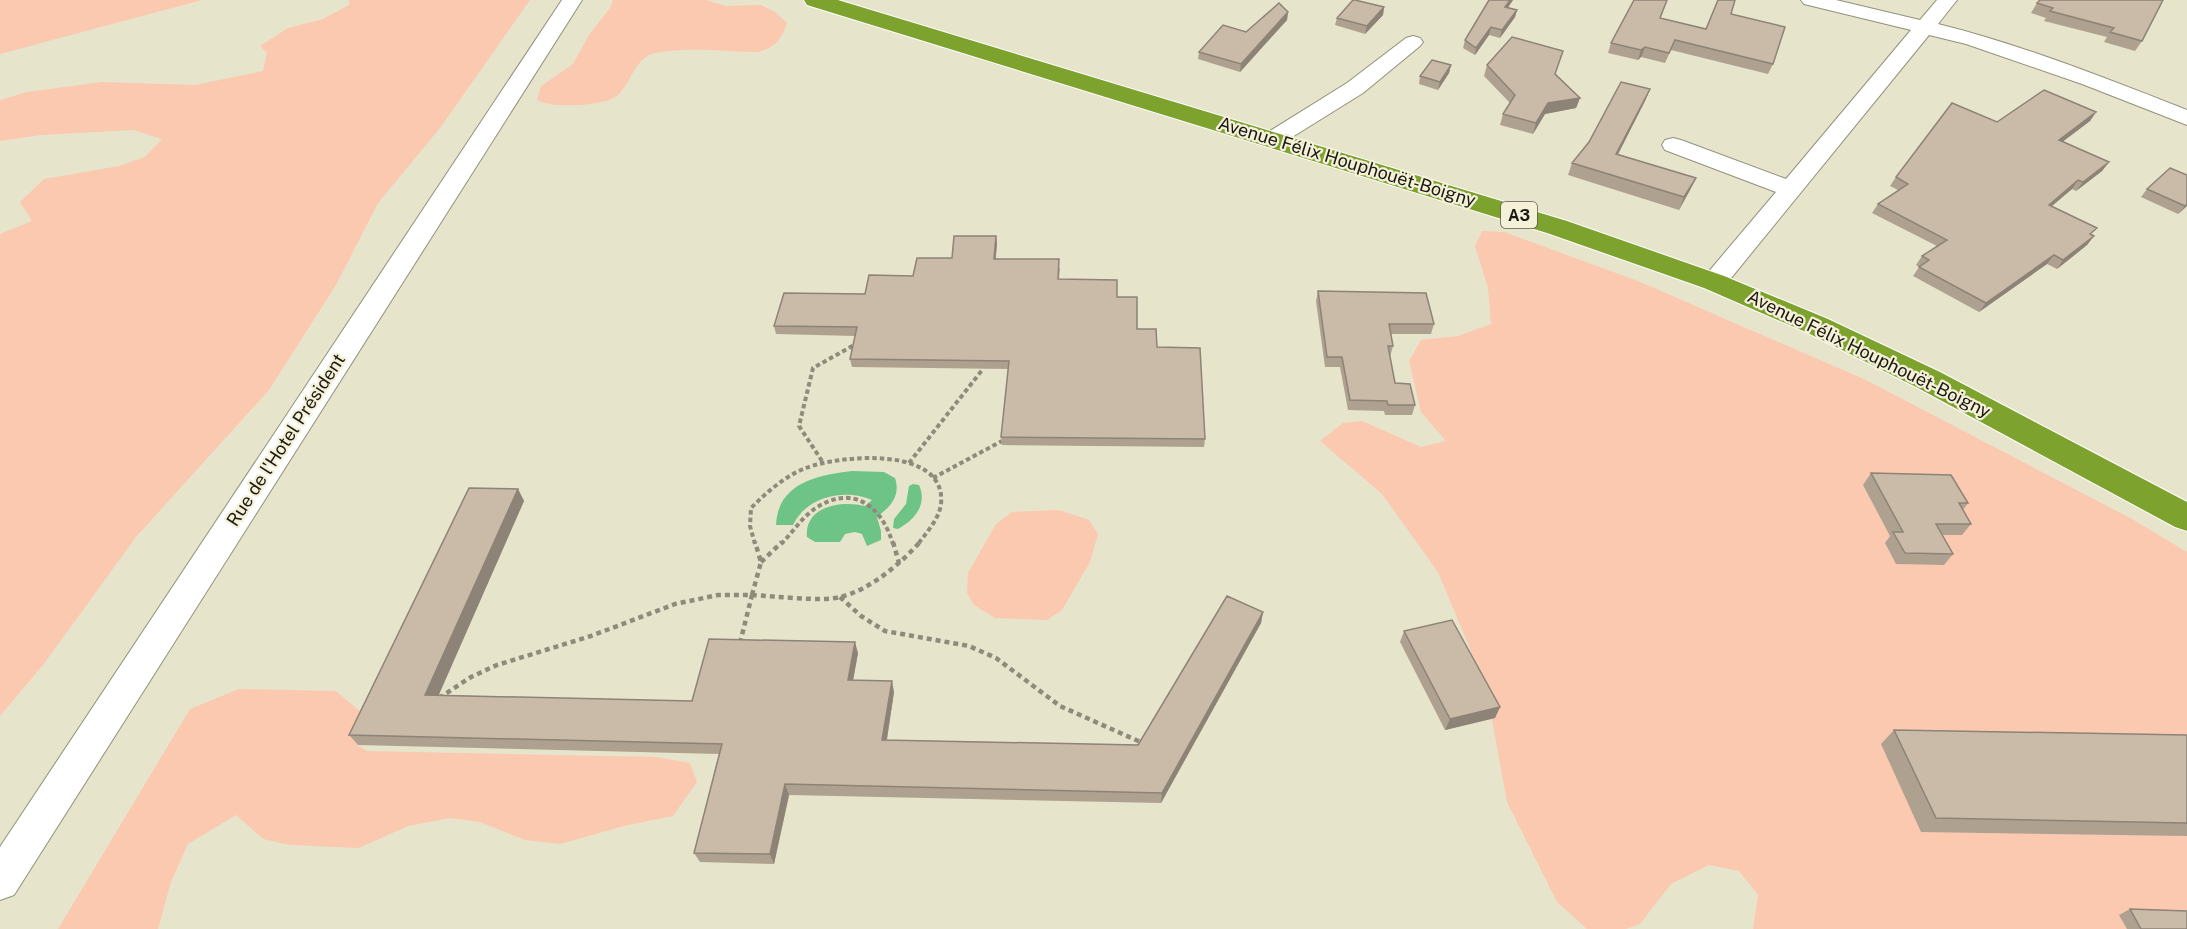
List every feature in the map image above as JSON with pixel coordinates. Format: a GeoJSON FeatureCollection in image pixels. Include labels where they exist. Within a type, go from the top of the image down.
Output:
{"type":"FeatureCollection","features":[{"type":"Feature","properties":{"kind":"highway","name":"Avenue Félix Houphouët-Boigny"},"geometry":{"type":"LineString","coordinates":[[815,0],[1557,227],[1714,282],[1818,326],[1929,380],[2132,486],[2187,518]]}},
{"type":"Feature","properties":{"kind":"street","name":"Rue de l'Hotel Président"},"geometry":{"type":"LineString","coordinates":[[0,881],[572,0]]}},
{"type":"Feature","properties":{"kind":"street"},"geometry":{"type":"LineString","coordinates":[[1811,0],[1973,39],[2090,79],[2187,118]]}},
{"type":"Feature","properties":{"kind":"street"},"geometry":{"type":"LineString","coordinates":[[1714,282],[1947,0]]}},
{"type":"Feature","properties":{"kind":"street"},"geometry":{"type":"LineString","coordinates":[[1273,139],[1355,88],[1413,42]]}},
{"type":"Feature","properties":{"kind":"street"},"geometry":{"type":"LineString","coordinates":[[1673,145],[1790,189]]}},
{"type":"Feature","properties":{"kind":"path"},"geometry":{"type":"LineString","coordinates":[[822,461],[799,426],[813,368],[857,344]]}},
{"type":"Feature","properties":{"kind":"path"},"geometry":{"type":"LineString","coordinates":[[909,463],[984,369]]}},
{"type":"Feature","properties":{"kind":"path"},"geometry":{"type":"LineString","coordinates":[[933,478],[1002,441]]}},
{"type":"Feature","properties":{"kind":"path"},"geometry":{"type":"LineString","coordinates":[[436,700],[481,672],[606,630],[649,611],[688,599],[719,595],[840,597],[875,581],[910,554],[928,532],[941,504],[939,485],[925,470],[909,463],[883,458],[822,461],[793,474],[770,489],[751,508],[750,526],[761,562]]}},
{"type":"Feature","properties":{"kind":"path"},"geometry":{"type":"LineString","coordinates":[[738,651],[761,562],[808,513],[818,507],[832,501],[846,499],[861,499],[869,502],[881,514],[891,536],[898,563]]}},
{"type":"Feature","properties":{"kind":"path"},"geometry":{"type":"LineString","coordinates":[[840,597],[861,616],[885,631],[969,646],[996,658],[1060,706],[1145,744]]}},
{"type":"Feature","properties":{"kind":"shaded area"},"geometry":{"type":"Polygon","coordinates":[[[0,0],[202,0],[0,54],[0,0]]]}},
{"type":"Feature","properties":{"kind":"shaded area"},"geometry":{"type":"Polygon","coordinates":[[[349,0],[530,0],[440,128],[378,203],[336,285],[269,390],[136,537],[43,665],[0,716],[0,234],[32,221],[20,202],[44,179],[119,166],[145,157],[162,139],[133,130],[41,135],[0,141],[0,100],[27,92],[102,82],[195,85],[263,71],[267,53],[260,46],[288,28],[323,19],[349,5],[349,0]]]}},
{"type":"Feature","properties":{"kind":"shaded area"},"geometry":{"type":"Polygon","coordinates":[[[613,0],[706,0],[726,6],[761,5],[775,12],[787,23],[777,42],[758,52],[690,50],[652,54],[636,67],[621,91],[611,99],[590,104],[565,105],[553,105],[537,100],[541,86],[573,64],[589,35],[610,8],[613,0]]]}},
{"type":"Feature","properties":{"kind":"shaded area"},"geometry":{"type":"Polygon","coordinates":[[[1482,231],[1504,232],[1638,281],[1866,380],[2132,519],[2187,552],[2187,929],[1753,929],[1758,895],[1739,871],[1709,865],[1671,884],[1640,924],[1626,929],[1587,929],[1557,902],[1507,802],[1486,687],[1438,572],[1382,494],[1320,441],[1343,423],[1362,421],[1421,447],[1446,441],[1421,412],[1409,361],[1421,340],[1458,336],[1491,324],[1488,288],[1475,246],[1482,231]]]}},
{"type":"Feature","properties":{"kind":"shaded area"},"geometry":{"type":"Polygon","coordinates":[[[852,471],[884,472],[895,478],[897,490],[895,496],[877,517],[881,540],[867,546],[862,534],[855,532],[845,534],[840,542],[815,542],[807,537],[808,527],[818,512],[836,505],[865,506],[872,500],[861,496],[827,497],[807,508],[793,525],[776,525],[778,511],[784,499],[792,491],[813,479],[852,471]]]}},
{"type":"Feature","properties":{"kind":"shaded area"},"geometry":{"type":"Polygon","coordinates":[[[919,485],[921,505],[909,521],[898,529],[893,528],[894,519],[906,504],[909,486],[919,485]]]}},
{"type":"Feature","properties":{"kind":"shaded area"},"geometry":{"type":"Polygon","coordinates":[[[1059,510],[1089,520],[1098,534],[1090,562],[1062,610],[1047,620],[995,618],[974,605],[967,593],[968,573],[996,524],[1012,512],[1059,510]]]}},
{"type":"Feature","properties":{"kind":"shaded area"},"geometry":{"type":"Polygon","coordinates":[[[239,689],[336,691],[361,712],[357,745],[367,751],[656,757],[690,763],[697,782],[673,816],[628,825],[560,844],[525,840],[480,822],[450,818],[408,826],[359,848],[290,845],[263,839],[236,815],[188,844],[171,882],[158,929],[58,929],[190,709],[239,689]]]}},
{"type":"Feature","properties":{"kind":"building"},"geometry":{"type":"Polygon","coordinates":[[[1353,0],[1384,7],[1367,26],[1337,18],[1353,0]]]}},
{"type":"Feature","properties":{"kind":"building"},"geometry":{"type":"Polygon","coordinates":[[[1489,0],[1510,0],[1505,7],[1517,10],[1502,30],[1491,27],[1476,48],[1465,40],[1489,0]]]}},
{"type":"Feature","properties":{"kind":"building"},"geometry":{"type":"Polygon","coordinates":[[[1634,0],[1667,0],[1660,18],[1706,29],[1718,0],[1735,0],[1731,14],[1785,27],[1773,64],[1675,40],[1669,53],[1645,47],[1641,50],[1611,43],[1634,0]]]}},
{"type":"Feature","properties":{"kind":"building"},"geometry":{"type":"Polygon","coordinates":[[[2040,0],[2163,0],[2142,41],[2110,32],[2114,28],[2050,11],[2053,8],[2037,3],[2040,0]]]}},
{"type":"Feature","properties":{"kind":"building"},"geometry":{"type":"Polygon","coordinates":[[[1279,3],[1288,12],[1241,64],[1199,52],[1223,25],[1246,32],[1279,3]]]}},
{"type":"Feature","properties":{"kind":"building"},"geometry":{"type":"Polygon","coordinates":[[[1512,37],[1563,51],[1555,74],[1580,98],[1548,103],[1536,123],[1503,114],[1515,95],[1487,65],[1512,37]]]}},
{"type":"Feature","properties":{"kind":"building"},"geometry":{"type":"Polygon","coordinates":[[[1432,60],[1451,65],[1440,82],[1420,76],[1432,60]]]}},
{"type":"Feature","properties":{"kind":"building"},"geometry":{"type":"Polygon","coordinates":[[[1621,82],[1650,89],[1616,154],[1696,178],[1684,197],[1572,163],[1589,142],[1621,82]]]}},
{"type":"Feature","properties":{"kind":"building"},"geometry":{"type":"Polygon","coordinates":[[[2044,90],[2096,112],[2059,140],[2109,162],[2083,182],[2078,180],[2049,205],[2097,228],[2090,234],[2094,236],[2063,260],[2054,255],[1986,303],[1919,267],[1929,260],[1922,256],[1947,240],[1878,204],[1908,184],[1896,177],[1952,103],[1997,122],[2044,90]]]}},
{"type":"Feature","properties":{"kind":"building"},"geometry":{"type":"Polygon","coordinates":[[[2170,168],[2187,175],[2187,204],[2185,206],[2147,189],[2170,168]]]}},
{"type":"Feature","properties":{"kind":"building"},"geometry":{"type":"Polygon","coordinates":[[[954,236],[996,236],[994,259],[1059,259],[1058,279],[1117,280],[1117,297],[1137,297],[1137,329],[1156,329],[1157,347],[1200,348],[1205,439],[1001,437],[1009,361],[850,359],[857,327],[774,326],[784,293],[865,294],[869,275],[913,276],[917,258],[952,258],[954,236]]]}},
{"type":"Feature","properties":{"kind":"building"},"geometry":{"type":"Polygon","coordinates":[[[1318,291],[1426,293],[1434,324],[1389,324],[1393,346],[1388,346],[1395,383],[1410,384],[1415,405],[1388,405],[1387,401],[1350,400],[1342,357],[1327,357],[1318,291]]]}},
{"type":"Feature","properties":{"kind":"building"},"geometry":{"type":"Polygon","coordinates":[[[1871,473],[1951,475],[1968,503],[1959,503],[1971,524],[1936,524],[1953,554],[1905,553],[1893,532],[1903,532],[1871,473]]]}},
{"type":"Feature","properties":{"kind":"building"},"geometry":{"type":"Polygon","coordinates":[[[469,488],[518,489],[425,695],[692,701],[709,639],[855,642],[848,680],[892,681],[882,740],[1138,745],[1227,596],[1263,612],[1162,793],[785,784],[770,854],[694,853],[722,744],[349,735],[469,488]]]}},
{"type":"Feature","properties":{"kind":"building"},"geometry":{"type":"Polygon","coordinates":[[[1452,620],[1500,707],[1450,719],[1404,631],[1452,620]]]}},
{"type":"Feature","properties":{"kind":"building"},"geometry":{"type":"Polygon","coordinates":[[[1894,730],[2187,735],[2187,823],[1936,818],[1894,730]]]}},
{"type":"Feature","properties":{"kind":"building"},"geometry":{"type":"Polygon","coordinates":[[[2130,909],[2187,911],[2187,929],[2141,929],[2130,909]]]}}]}
